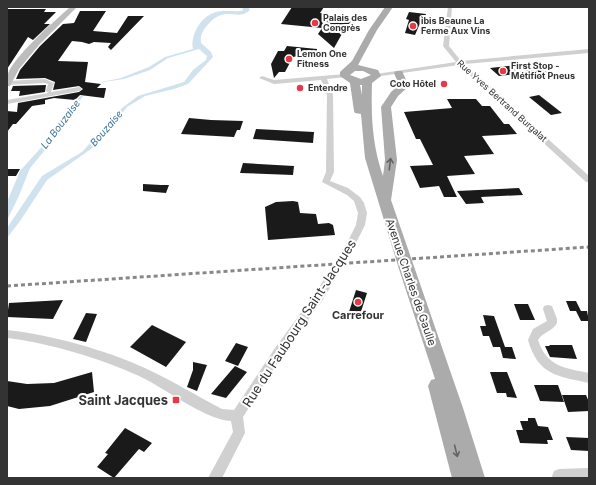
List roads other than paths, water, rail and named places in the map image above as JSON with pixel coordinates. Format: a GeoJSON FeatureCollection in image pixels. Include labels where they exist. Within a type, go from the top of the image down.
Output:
{"type":"FeatureCollection","features":[{"type":"Feature","properties":{"kind":"main road"},"geometry":{"type":"LineString","coordinates":[[7,84],[15,68],[36,43],[74,7]]}},
{"type":"Feature","properties":{"kind":"main road"},"geometry":{"type":"LineString","coordinates":[[348,73],[356,62],[373,30],[389,7]]}},
{"type":"Feature","properties":{"kind":"main road"},"geometry":{"type":"LineString","coordinates":[[364,68],[379,29],[395,7]]}},
{"type":"Feature","properties":{"kind":"main road"},"geometry":{"type":"LineString","coordinates":[[364,68],[374,72],[366,80],[348,73],[364,68]]}},
{"type":"Feature","properties":{"kind":"main road"},"geometry":{"type":"LineString","coordinates":[[385,203],[391,160],[386,107],[394,94],[404,86],[404,83],[398,73]]}},
{"type":"Feature","properties":{"kind":"main road","name":"Avenue Charles de Gaulle"},"geometry":{"type":"LineString","coordinates":[[366,80],[366,124],[371,158],[406,269],[457,415],[475,478]]}},
{"type":"Feature","properties":{"kind":"main road","name":"Avenue Charles de Gaulle"},"geometry":{"type":"LineString","coordinates":[[366,80],[361,127],[386,231],[434,374],[462,478]]}},
{"type":"Feature","properties":{"kind":"street","name":"Rue Yves Bertrand Burgalat"},"geometry":{"type":"LineString","coordinates":[[450,7],[446,46],[460,64],[589,180]]}},
{"type":"Feature","properties":{"kind":"street"},"geometry":{"type":"LineString","coordinates":[[366,80],[398,73],[460,64],[589,51]]}},
{"type":"Feature","properties":{"kind":"street"},"geometry":{"type":"LineString","coordinates":[[262,78],[274,82],[324,79],[348,73]]}},
{"type":"Feature","properties":{"kind":"street","name":"Rue du Faubourg Saint-Jacques"},"geometry":{"type":"LineString","coordinates":[[215,478],[239,433],[237,416],[279,351],[318,298],[321,289],[358,233],[362,216],[360,203],[348,193],[326,182],[330,172],[330,95],[324,79]]}},
{"type":"Feature","properties":{"kind":"street"},"geometry":{"type":"LineString","coordinates":[[7,84],[45,80],[51,82],[50,91]]}},
{"type":"Feature","properties":{"kind":"street"},"geometry":{"type":"LineString","coordinates":[[7,102],[79,89]]}},
{"type":"Feature","properties":{"kind":"street"},"geometry":{"type":"LineString","coordinates":[[548,309],[552,323],[537,332],[533,340],[542,361],[555,370],[589,378]]}},
{"type":"Feature","properties":{"kind":"street"},"geometry":{"type":"LineString","coordinates":[[7,334],[72,347],[103,356],[144,373],[221,415],[237,416]]}},
{"type":"Feature","properties":{"kind":"street"},"geometry":{"type":"LineString","coordinates":[[559,476],[589,475]]}},
{"type":"Feature","properties":{"kind":"water","name":"Bouzaise"},"geometry":{"type":"Polygon","coordinates":[[[242,7],[248,7],[250,10],[240,15],[225,14],[219,16],[212,20],[205,28],[201,38],[201,43],[211,52],[213,57],[188,84],[145,96],[127,107],[98,144],[47,180],[7,238],[7,228],[42,176],[82,152],[122,108],[138,96],[184,82],[193,70],[206,60],[207,56],[199,49],[168,58],[150,70],[124,79],[97,83],[121,78],[149,67],[165,57],[193,49],[193,38],[201,22],[216,12],[241,11],[243,10],[242,7]]]}},
{"type":"Feature","properties":{"kind":"water","name":"La Bouzaise"},"geometry":{"type":"Polygon","coordinates":[[[80,96],[83,96],[50,144],[30,168],[7,220],[7,202],[20,171],[47,141],[80,96]]]}},
{"type":"Feature","properties":{"kind":"railway"},"geometry":{"type":"LineString","coordinates":[[7,286],[589,247]]}},
{"type":"Feature","properties":{"kind":"place","name":"Palais des Congrès"},"geometry":{"type":"Point","coordinates":[315,23]}},
{"type":"Feature","properties":{"kind":"place","name":"ibis Beaune La Ferme Aux Vins"},"geometry":{"type":"Point","coordinates":[413,26]}},
{"type":"Feature","properties":{"kind":"place","name":"Lemon One Fitness"},"geometry":{"type":"Point","coordinates":[289,59]}},
{"type":"Feature","properties":{"kind":"place","name":"First Stop - Métifiot Pneus"},"geometry":{"type":"Point","coordinates":[503,71]}},
{"type":"Feature","properties":{"kind":"place","name":"Coto Hôtel"},"geometry":{"type":"Point","coordinates":[444,84]}},
{"type":"Feature","properties":{"kind":"place","name":"Entendre"},"geometry":{"type":"Point","coordinates":[300,88]}},
{"type":"Feature","properties":{"kind":"place","name":"Carrefour"},"geometry":{"type":"Point","coordinates":[358,302]}},
{"type":"Feature","properties":{"kind":"place","name":"Saint Jacques"},"geometry":{"type":"Point","coordinates":[176,400]}}]}
